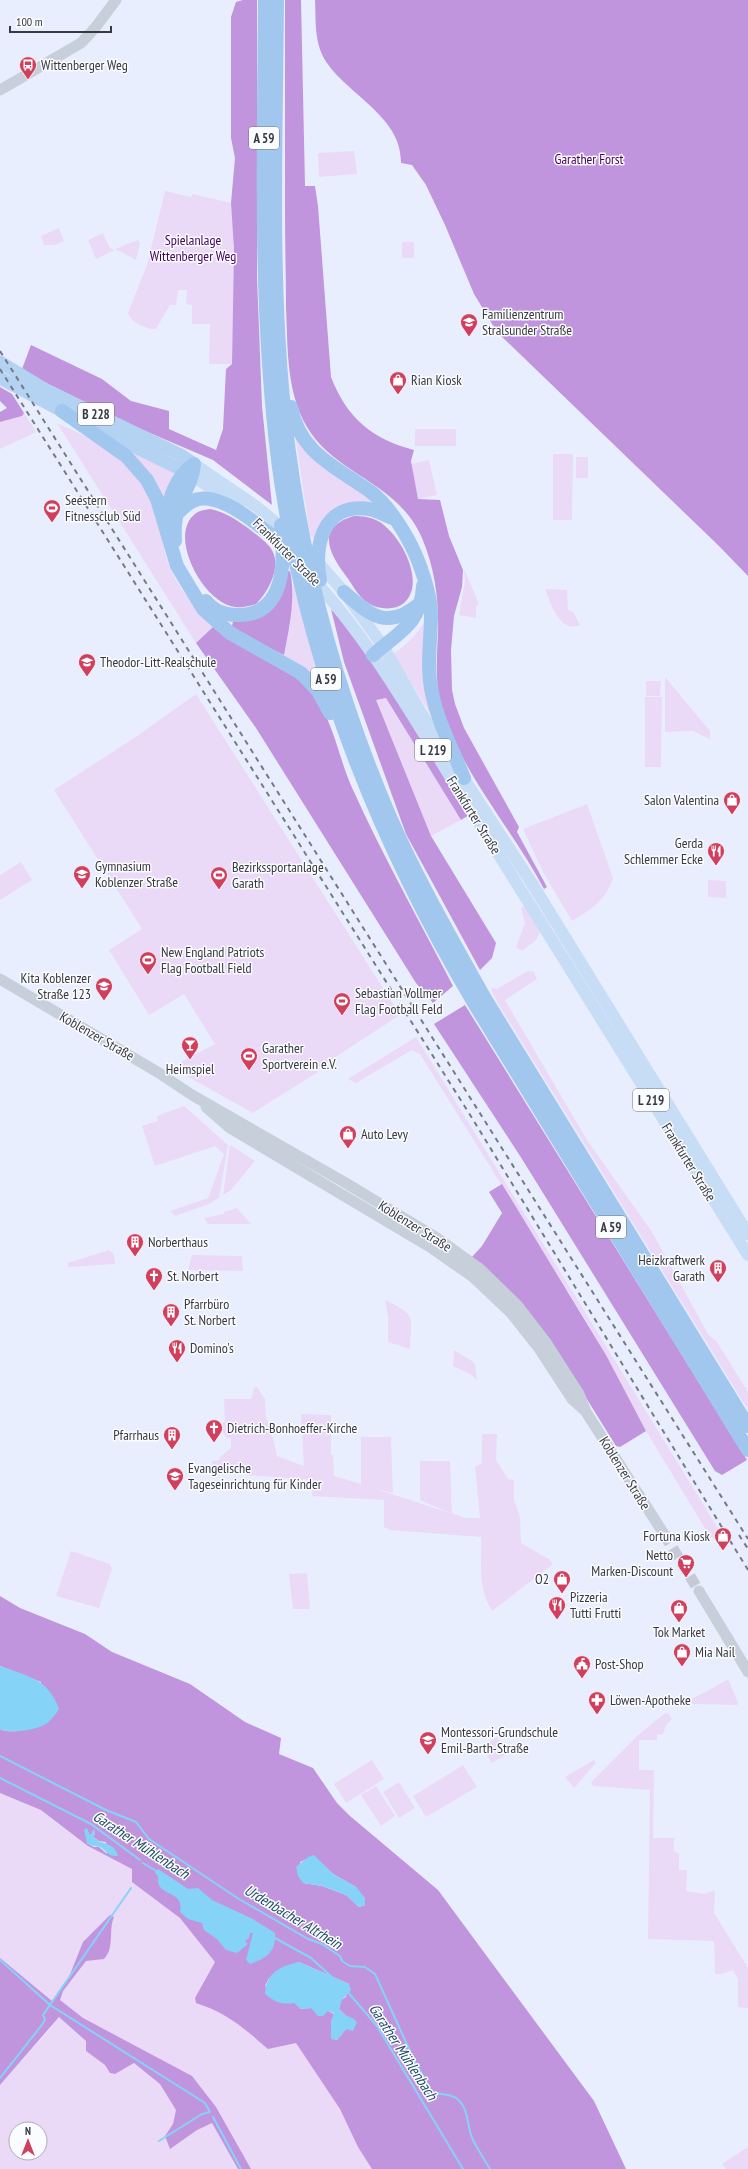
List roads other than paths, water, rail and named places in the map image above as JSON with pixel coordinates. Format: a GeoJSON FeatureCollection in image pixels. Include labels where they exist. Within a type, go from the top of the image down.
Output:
{"type":"FeatureCollection","features":[{"type":"Feature","properties":{"kind":"highway","name":"A 59"},"geometry":{"type":"LineString","coordinates":[[265,0],[266,303],[272,413],[282,508],[299,580],[326,679],[360,775],[384,832],[415,895],[748,1450]]}},
{"type":"Feature","properties":{"kind":"highway","name":"A 59"},"geometry":{"type":"LineString","coordinates":[[277,0],[276,221],[279,339],[289,453],[300,525],[320,604],[330,626],[326,635],[351,719],[391,819],[445,929],[466,978]]}},
{"type":"Feature","properties":{"kind":"highway"},"geometry":{"type":"LineString","coordinates":[[279,339],[287,349],[291,408],[295,423],[303,438],[318,455],[371,492],[386,506],[411,545],[423,578],[424,613],[416,630],[404,642],[381,652]]}},
{"type":"Feature","properties":{"kind":"highway","name":"Frankfurter Straße"},"geometry":{"type":"LineString","coordinates":[[0,362],[46,390],[180,455],[190,470]]}},
{"type":"Feature","properties":{"kind":"highway","name":"Frankfurter Straße"},"geometry":{"type":"LineString","coordinates":[[0,378],[62,411],[190,470]]}},
{"type":"Feature","properties":{"kind":"highway"},"geometry":{"type":"LineString","coordinates":[[62,411],[126,456],[147,480],[157,499],[177,566],[203,609],[230,633],[301,673],[318,690],[329,710],[351,770],[360,775]]}},
{"type":"Feature","properties":{"kind":"highway"},"geometry":{"type":"LineString","coordinates":[[190,470],[176,514],[174,524],[175,542],[182,563],[195,588],[208,604],[217,610],[230,615],[244,615],[262,609],[269,602],[278,588],[283,561],[282,508]]}},
{"type":"Feature","properties":{"kind":"highway"},"geometry":{"type":"LineString","coordinates":[[166,526],[168,504],[174,487],[190,470]]}},
{"type":"Feature","properties":{"kind":"highway"},"geometry":{"type":"LineString","coordinates":[[176,514],[187,504],[199,499],[213,499],[230,506],[279,541]]}},
{"type":"Feature","properties":{"kind":"highway"},"geometry":{"type":"LineString","coordinates":[[320,604],[318,543],[328,523],[339,514],[354,509],[371,510],[395,519]]}},
{"type":"Feature","properties":{"kind":"highway"},"geometry":{"type":"LineString","coordinates":[[344,592],[364,609],[386,619],[392,619],[407,614],[424,598]]}},
{"type":"Feature","properties":{"kind":"highway"},"geometry":{"type":"LineString","coordinates":[[424,598],[431,613],[429,666],[432,693],[439,718],[464,778]]}},
{"type":"Feature","properties":{"kind":"highway","name":"A 59"},"geometry":{"type":"LineString","coordinates":[[479,1000],[748,1426]]}},
{"type":"Feature","properties":{"kind":"main road"},"geometry":{"type":"LineString","coordinates":[[0,90],[81,43],[95,28],[116,0]]}},
{"type":"Feature","properties":{"kind":"main road","name":"Frankfurter Straße"},"geometry":{"type":"LineString","coordinates":[[190,470],[260,522],[381,652],[464,778],[748,1234]]}},
{"type":"Feature","properties":{"kind":"main road","name":"Frankfurter Straße"},"geometry":{"type":"LineString","coordinates":[[190,470],[257,507],[304,546],[344,592],[516,881],[748,1255]]}},
{"type":"Feature","properties":{"kind":"main road","name":"Koblenzer Straße"},"geometry":{"type":"LineString","coordinates":[[0,979],[159,1073],[192,1095],[230,1128],[430,1247],[473,1277],[510,1313],[538,1347],[572,1398],[586,1412],[664,1534]]}},
{"type":"Feature","properties":{"kind":"main road"},"geometry":{"type":"LineString","coordinates":[[699,1591],[748,1672]]}},
{"type":"Feature","properties":{"kind":"water"},"geometry":{"type":"Polygon","coordinates":[[[0,1666],[36,1680],[49,1691],[55,1699],[59,1709],[49,1722],[40,1727],[22,1731],[0,1729],[0,1666]]]}},
{"type":"Feature","properties":{"kind":"water"},"geometry":{"type":"Polygon","coordinates":[[[87,1828],[90,1836],[94,1829],[95,1834],[93,1837],[96,1840],[114,1848],[118,1856],[112,1856],[100,1847],[87,1843],[84,1830],[87,1828]]]}},
{"type":"Feature","properties":{"kind":"water"},"geometry":{"type":"Polygon","coordinates":[[[314,1855],[333,1874],[356,1887],[365,1898],[365,1905],[359,1907],[346,1895],[322,1886],[303,1883],[298,1876],[296,1867],[308,1857],[314,1855]]]}},
{"type":"Feature","properties":{"kind":"water"},"geometry":{"type":"Polygon","coordinates":[[[158,1869],[188,1889],[198,1888],[212,1900],[253,1919],[275,1933],[275,1940],[272,1950],[266,1957],[250,1964],[246,1960],[253,1933],[250,1933],[249,1938],[245,1941],[248,1944],[237,1953],[226,1950],[217,1939],[204,1930],[202,1923],[188,1919],[180,1912],[178,1899],[161,1888],[158,1883],[158,1876],[155,1873],[158,1869]]]}},
{"type":"Feature","properties":{"kind":"water"},"geometry":{"type":"Polygon","coordinates":[[[299,1962],[349,1984],[351,1990],[342,2000],[339,2009],[343,2014],[357,2022],[353,2031],[346,2029],[337,2040],[331,2039],[331,2022],[334,2013],[328,2011],[323,2016],[318,2016],[311,2008],[301,2009],[294,2003],[285,2004],[278,2002],[265,1994],[268,1981],[275,1972],[280,1968],[299,1962]]]}},
{"type":"Feature","properties":{"kind":"waterway","name":"Urdenbacher Altrhein"},"geometry":{"type":"LineString","coordinates":[[0,1756],[106,1810],[136,1822],[149,1839],[239,1899],[308,1939],[322,1944],[340,1956],[342,1961],[350,1966],[365,1967],[375,1974],[414,2060],[432,2092],[456,2098],[464,2107],[473,2140],[490,2169]]}},
{"type":"Feature","properties":{"kind":"waterway","name":"Garather Mühlenbach"},"geometry":{"type":"LineString","coordinates":[[0,1778],[91,1824],[140,1860]]}},
{"type":"Feature","properties":{"kind":"waterway","name":"Garather Mühlenbach"},"geometry":{"type":"LineString","coordinates":[[143,1863],[158,1872]]}},
{"type":"Feature","properties":{"kind":"waterway"},"geometry":{"type":"LineString","coordinates":[[0,2078],[41,2026],[45,2020],[43,2015],[131,1888]]}},
{"type":"Feature","properties":{"kind":"waterway","name":"Garather Mühlenbach"},"geometry":{"type":"LineString","coordinates":[[273,1937],[311,1958],[332,1977]]}},
{"type":"Feature","properties":{"kind":"waterway"},"geometry":{"type":"LineString","coordinates":[[0,1960],[50,2005],[205,2103],[210,2112]]}},
{"type":"Feature","properties":{"kind":"waterway","name":"Garather Mühlenbach"},"geometry":{"type":"LineString","coordinates":[[347,1991],[377,2026],[463,2169]]}},
{"type":"Feature","properties":{"kind":"waterway"},"geometry":{"type":"LineString","coordinates":[[159,2141],[202,2114],[210,2112]]}},
{"type":"Feature","properties":{"kind":"waterway"},"geometry":{"type":"LineString","coordinates":[[213,2117],[241,2169]]}},
{"type":"Feature","properties":{"kind":"tunnel"},"geometry":{"type":"LineString","coordinates":[[664,1534],[699,1591]]}},
{"type":"Feature","properties":{"kind":"railway"},"geometry":{"type":"LineString","coordinates":[[0,351],[748,1539]]}},
{"type":"Feature","properties":{"kind":"railway"},"geometry":{"type":"LineString","coordinates":[[0,369],[472,1118],[748,1570]]}},
{"type":"Feature","properties":{"kind":"railway"},"geometry":{"type":"LineString","coordinates":[[739,1535],[748,1549]]}},
{"type":"Feature","properties":{"kind":"place","name":"Wittenberger Weg"},"geometry":{"type":"Point","coordinates":[28,80]}},
{"type":"Feature","properties":{"kind":"place","name":"Familienzentrum Stralsunder Straße"},"geometry":{"type":"Point","coordinates":[469,337]}},
{"type":"Feature","properties":{"kind":"place","name":"Rian Kiosk"},"geometry":{"type":"Point","coordinates":[398,395]}},
{"type":"Feature","properties":{"kind":"place","name":"Seestern Fitnessclub Süd"},"geometry":{"type":"Point","coordinates":[52,523]}},
{"type":"Feature","properties":{"kind":"place","name":"Theodor-Litt-Realschule"},"geometry":{"type":"Point","coordinates":[87,677]}},
{"type":"Feature","properties":{"kind":"place","name":"Salon Valentina"},"geometry":{"type":"Point","coordinates":[732,815]}},
{"type":"Feature","properties":{"kind":"place","name":"Gerda Schlemmer Ecke"},"geometry":{"type":"Point","coordinates":[716,866]}},
{"type":"Feature","properties":{"kind":"place","name":"Gymnasium Koblenzer Straße"},"geometry":{"type":"Point","coordinates":[82,889]}},
{"type":"Feature","properties":{"kind":"place","name":"Bezirkssportanlage Garath"},"geometry":{"type":"Point","coordinates":[219,890]}},
{"type":"Feature","properties":{"kind":"place","name":"New England Patriots Flag Football Field"},"geometry":{"type":"Point","coordinates":[148,975]}},
{"type":"Feature","properties":{"kind":"place","name":"Kita Koblenzer Straße 123"},"geometry":{"type":"Point","coordinates":[104,1001]}},
{"type":"Feature","properties":{"kind":"place","name":"Sebastian Vollmer Flag Football Feld"},"geometry":{"type":"Point","coordinates":[342,1016]}},
{"type":"Feature","properties":{"kind":"place","name":"Heimspiel"},"geometry":{"type":"Point","coordinates":[190,1060]}},
{"type":"Feature","properties":{"kind":"place","name":"Garather Sportverein e.V."},"geometry":{"type":"Point","coordinates":[249,1071]}},
{"type":"Feature","properties":{"kind":"place","name":"Auto Levy"},"geometry":{"type":"Point","coordinates":[348,1149]}},
{"type":"Feature","properties":{"kind":"place","name":"Norberthaus"},"geometry":{"type":"Point","coordinates":[135,1257]}},
{"type":"Feature","properties":{"kind":"place","name":"Heizkraftwerk Garath"},"geometry":{"type":"Point","coordinates":[718,1283]}},
{"type":"Feature","properties":{"kind":"place","name":"St. Norbert"},"geometry":{"type":"Point","coordinates":[154,1291]}},
{"type":"Feature","properties":{"kind":"place","name":"Pfarrbüro St. Norbert"},"geometry":{"type":"Point","coordinates":[171,1327]}},
{"type":"Feature","properties":{"kind":"place","name":"Domino's"},"geometry":{"type":"Point","coordinates":[177,1363]}},
{"type":"Feature","properties":{"kind":"place","name":"Dietrich-Bonhoeffer-Kirche"},"geometry":{"type":"Point","coordinates":[214,1443]}},
{"type":"Feature","properties":{"kind":"place","name":"Pfarrhaus"},"geometry":{"type":"Point","coordinates":[172,1450]}},
{"type":"Feature","properties":{"kind":"place","name":"Evangelische Tageseinrichtung für Kinder"},"geometry":{"type":"Point","coordinates":[175,1491]}},
{"type":"Feature","properties":{"kind":"place","name":"Fortuna Kiosk"},"geometry":{"type":"Point","coordinates":[723,1551]}},
{"type":"Feature","properties":{"kind":"place","name":"Netto Marken-Discount"},"geometry":{"type":"Point","coordinates":[686,1578]}},
{"type":"Feature","properties":{"kind":"place","name":"O2"},"geometry":{"type":"Point","coordinates":[562,1594]}},
{"type":"Feature","properties":{"kind":"place","name":"Pizzeria Tutti Frutti"},"geometry":{"type":"Point","coordinates":[557,1620]}},
{"type":"Feature","properties":{"kind":"place","name":"Tok Market"},"geometry":{"type":"Point","coordinates":[679,1623]}},
{"type":"Feature","properties":{"kind":"place","name":"Mia Nail"},"geometry":{"type":"Point","coordinates":[682,1667]}},
{"type":"Feature","properties":{"kind":"place","name":"Post-Shop"},"geometry":{"type":"Point","coordinates":[582,1679]}},
{"type":"Feature","properties":{"kind":"place","name":"Löwen-Apotheke"},"geometry":{"type":"Point","coordinates":[597,1715]}},
{"type":"Feature","properties":{"kind":"place","name":"Montessori-Grundschule Emil-Barth-Straße"},"geometry":{"type":"Point","coordinates":[428,1755]}},
{"type":"Feature","properties":{"kind":"park label","name":"Garather Forst"},"geometry":{"type":"Point","coordinates":[589,159]}},
{"type":"Feature","properties":{"kind":"park label","name":"Spielanlage Wittenberger Weg"},"geometry":{"type":"Point","coordinates":[193,248]}}]}
